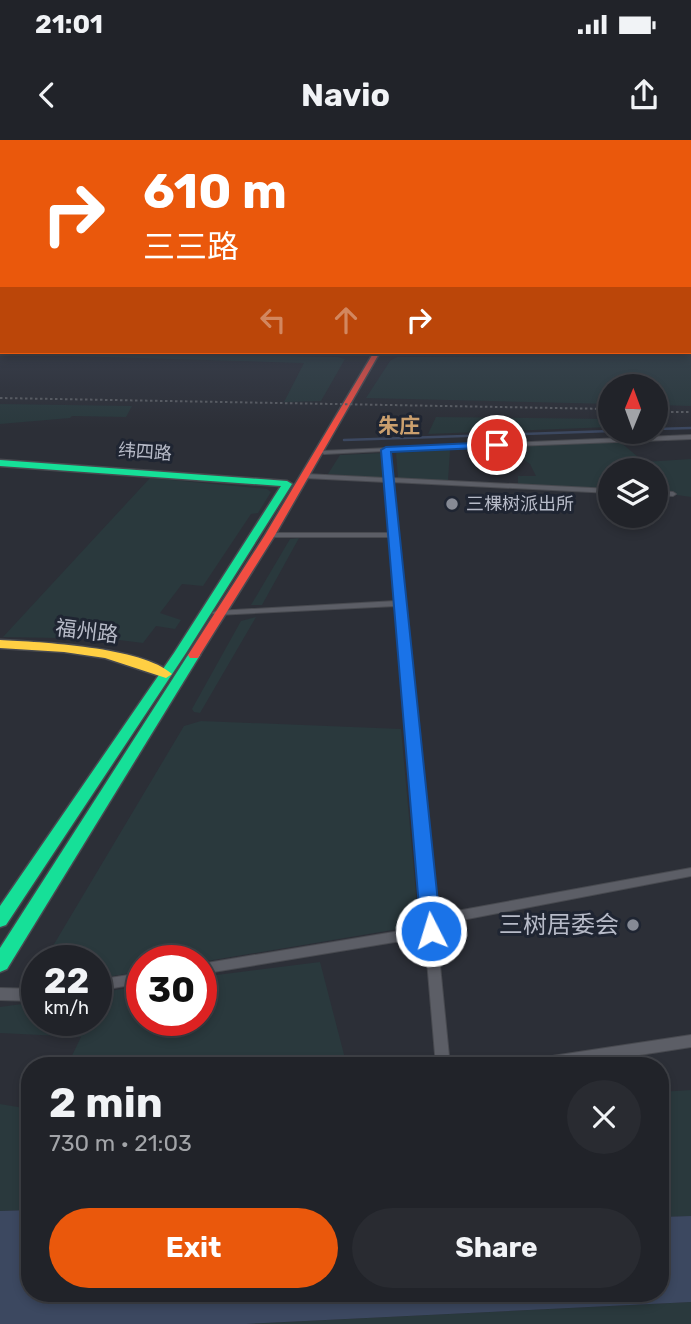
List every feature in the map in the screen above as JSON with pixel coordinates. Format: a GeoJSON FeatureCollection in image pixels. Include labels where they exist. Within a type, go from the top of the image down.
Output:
{"type":"FeatureCollection","features":[{"type":"Feature","properties":{"kind":"main road"},"geometry":{"type":"LineString","coordinates":[[0,920],[166,674],[286,485],[363,354]]}},
{"type":"Feature","properties":{"kind":"main road"},"geometry":{"type":"LineString","coordinates":[[0,964],[222,613],[376,354]]}},
{"type":"Feature","properties":{"kind":"main road","name":"纬四路"},"geometry":{"type":"LineString","coordinates":[[0,465],[154,472],[286,485]]}},
{"type":"Feature","properties":{"kind":"main road","name":"福州路"},"geometry":{"type":"LineString","coordinates":[[0,644],[106,652],[139,660],[166,674]]}},
{"type":"Feature","properties":{"kind":"street"},"geometry":{"type":"LineString","coordinates":[[324,452],[691,437]]}},
{"type":"Feature","properties":{"kind":"street"},"geometry":{"type":"LineString","coordinates":[[386,450],[442,1057]]}},
{"type":"Feature","properties":{"kind":"street"},"geometry":{"type":"LineString","coordinates":[[305,476],[598,490]]}},
{"type":"Feature","properties":{"kind":"street"},"geometry":{"type":"LineString","coordinates":[[668,494],[673,494]]}},
{"type":"Feature","properties":{"kind":"street"},"geometry":{"type":"LineString","coordinates":[[270,535],[394,535]]}},
{"type":"Feature","properties":{"kind":"street"},"geometry":{"type":"LineString","coordinates":[[205,613],[401,603]]}},
{"type":"Feature","properties":{"kind":"street"},"geometry":{"type":"LineString","coordinates":[[217,966],[431,926],[691,872]]}},
{"type":"Feature","properties":{"kind":"street"},"geometry":{"type":"LineString","coordinates":[[0,994],[21,995]]}},
{"type":"Feature","properties":{"kind":"street"},"geometry":{"type":"LineString","coordinates":[[585,1057],[691,1041]]}},
{"type":"Feature","properties":{"kind":"shaded area"},"geometry":{"type":"Polygon","coordinates":[[[0,354],[193,354],[345,359],[321,401],[284,402],[304,363],[0,354]]]}},
{"type":"Feature","properties":{"kind":"shaded area"},"geometry":{"type":"Polygon","coordinates":[[[691,355],[691,406],[668,405],[668,374],[598,374],[598,404],[366,398],[390,361],[397,357],[691,355]]]}},
{"type":"Feature","properties":{"kind":"shaded area"},"geometry":{"type":"Polygon","coordinates":[[[0,404],[132,406],[126,417],[72,416],[0,424],[0,404]]]}},
{"type":"Feature","properties":{"kind":"shaded area"},"geometry":{"type":"Polygon","coordinates":[[[436,417],[598,419],[598,427],[428,434],[436,417]]]}},
{"type":"Feature","properties":{"kind":"shaded area"},"geometry":{"type":"Polygon","coordinates":[[[598,442],[623,444],[639,458],[598,458],[598,489],[521,485],[518,483],[518,476],[536,476],[530,464],[506,447],[598,442]]]}},
{"type":"Feature","properties":{"kind":"shaded area"},"geometry":{"type":"Polygon","coordinates":[[[450,450],[448,481],[398,478],[396,453],[450,450]]]}},
{"type":"Feature","properties":{"kind":"shaded area"},"geometry":{"type":"Polygon","coordinates":[[[382,453],[384,478],[328,474],[340,455],[382,453]]]}},
{"type":"Feature","properties":{"kind":"shaded area"},"geometry":{"type":"Polygon","coordinates":[[[691,459],[691,497],[668,494],[668,460],[691,459]]]}},
{"type":"Feature","properties":{"kind":"shaded area"},"geometry":{"type":"Polygon","coordinates":[[[150,478],[267,489],[271,492],[258,513],[251,514],[203,586],[182,584],[160,613],[181,620],[175,629],[156,626],[143,643],[111,639],[3,637],[150,478]]]}},
{"type":"Feature","properties":{"kind":"shaded area"},"geometry":{"type":"Polygon","coordinates":[[[299,538],[262,605],[251,605],[290,539],[299,538]]]}},
{"type":"Feature","properties":{"kind":"shaded area"},"geometry":{"type":"Polygon","coordinates":[[[256,617],[200,713],[194,712],[192,709],[241,621],[256,617]]]}},
{"type":"Feature","properties":{"kind":"shaded area"},"geometry":{"type":"Polygon","coordinates":[[[201,721],[401,729],[418,916],[416,926],[217,959],[217,945],[126,945],[126,974],[112,976],[112,945],[54,945],[184,726],[201,721]]]}},
{"type":"Feature","properties":{"kind":"shaded area"},"geometry":{"type":"Polygon","coordinates":[[[320,962],[345,1057],[71,1057],[81,1037],[61,1036],[112,1036],[112,991],[126,988],[126,1036],[217,1036],[217,975],[320,962]]]}},
{"type":"Feature","properties":{"kind":"shaded area"},"geometry":{"type":"Polygon","coordinates":[[[21,1004],[21,1034],[0,1033],[0,1007],[21,1004]]]}},
{"type":"Feature","properties":{"kind":"shaded area"},"geometry":{"type":"Polygon","coordinates":[[[691,1090],[691,1216],[669,1217],[669,1091],[691,1090]]]}},
{"type":"Feature","properties":{"kind":"shaded area"},"geometry":{"type":"Polygon","coordinates":[[[0,1104],[21,1108],[21,1210],[0,1211],[0,1104]]]}},
{"type":"Feature","properties":{"kind":"shaded area"},"geometry":{"type":"Polygon","coordinates":[[[691,1302],[691,1324],[246,1324],[691,1302]]]}},
{"type":"Feature","properties":{"kind":"water"},"geometry":{"type":"Polygon","coordinates":[[[21,1210],[21,1302],[669,1302],[669,1217],[691,1216],[691,1302],[246,1324],[0,1324],[0,1211],[21,1210]]]}},
{"type":"Feature","properties":{"kind":"waterway"},"geometry":{"type":"LineString","coordinates":[[668,429],[691,428]]}},
{"type":"Feature","properties":{"kind":"waterway"},"geometry":{"type":"LineString","coordinates":[[344,440],[598,431]]}},
{"type":"Feature","properties":{"kind":"railway"},"geometry":{"type":"LineString","coordinates":[[0,398],[598,409]]}},
{"type":"Feature","properties":{"kind":"railway"},"geometry":{"type":"LineString","coordinates":[[668,412],[691,412]]}},
{"type":"Feature","properties":{"kind":"traffic: fast"},"geometry":{"type":"LineString","coordinates":[[0,463],[287,484]]}},
{"type":"Feature","properties":{"kind":"traffic: fast"},"geometry":{"type":"LineString","coordinates":[[0,920],[180,653],[285,488]]}},
{"type":"Feature","properties":{"kind":"traffic: fast"},"geometry":{"type":"LineString","coordinates":[[0,964],[194,655]]}},
{"type":"Feature","properties":{"kind":"traffic: slow"},"geometry":{"type":"LineString","coordinates":[[0,644],[105,654],[166,674]]}},
{"type":"Feature","properties":{"kind":"traffic: jam"},"geometry":{"type":"LineString","coordinates":[[194,655],[270,535],[376,354]]}},
{"type":"Feature","properties":{"kind":"place","name":"三棵树派出所"},"geometry":{"type":"Point","coordinates":[452,504]}},
{"type":"Feature","properties":{"kind":"place","name":"三树居委会"},"geometry":{"type":"Point","coordinates":[633,925]}},
{"type":"Feature","properties":{"kind":"district","name":"朱庄"},"geometry":{"type":"Point","coordinates":[399,425]}},
{"type":"Feature","properties":{"kind":"route"},"geometry":{"type":"LineString","coordinates":[[431,931],[386,450],[497,445]]}}]}
